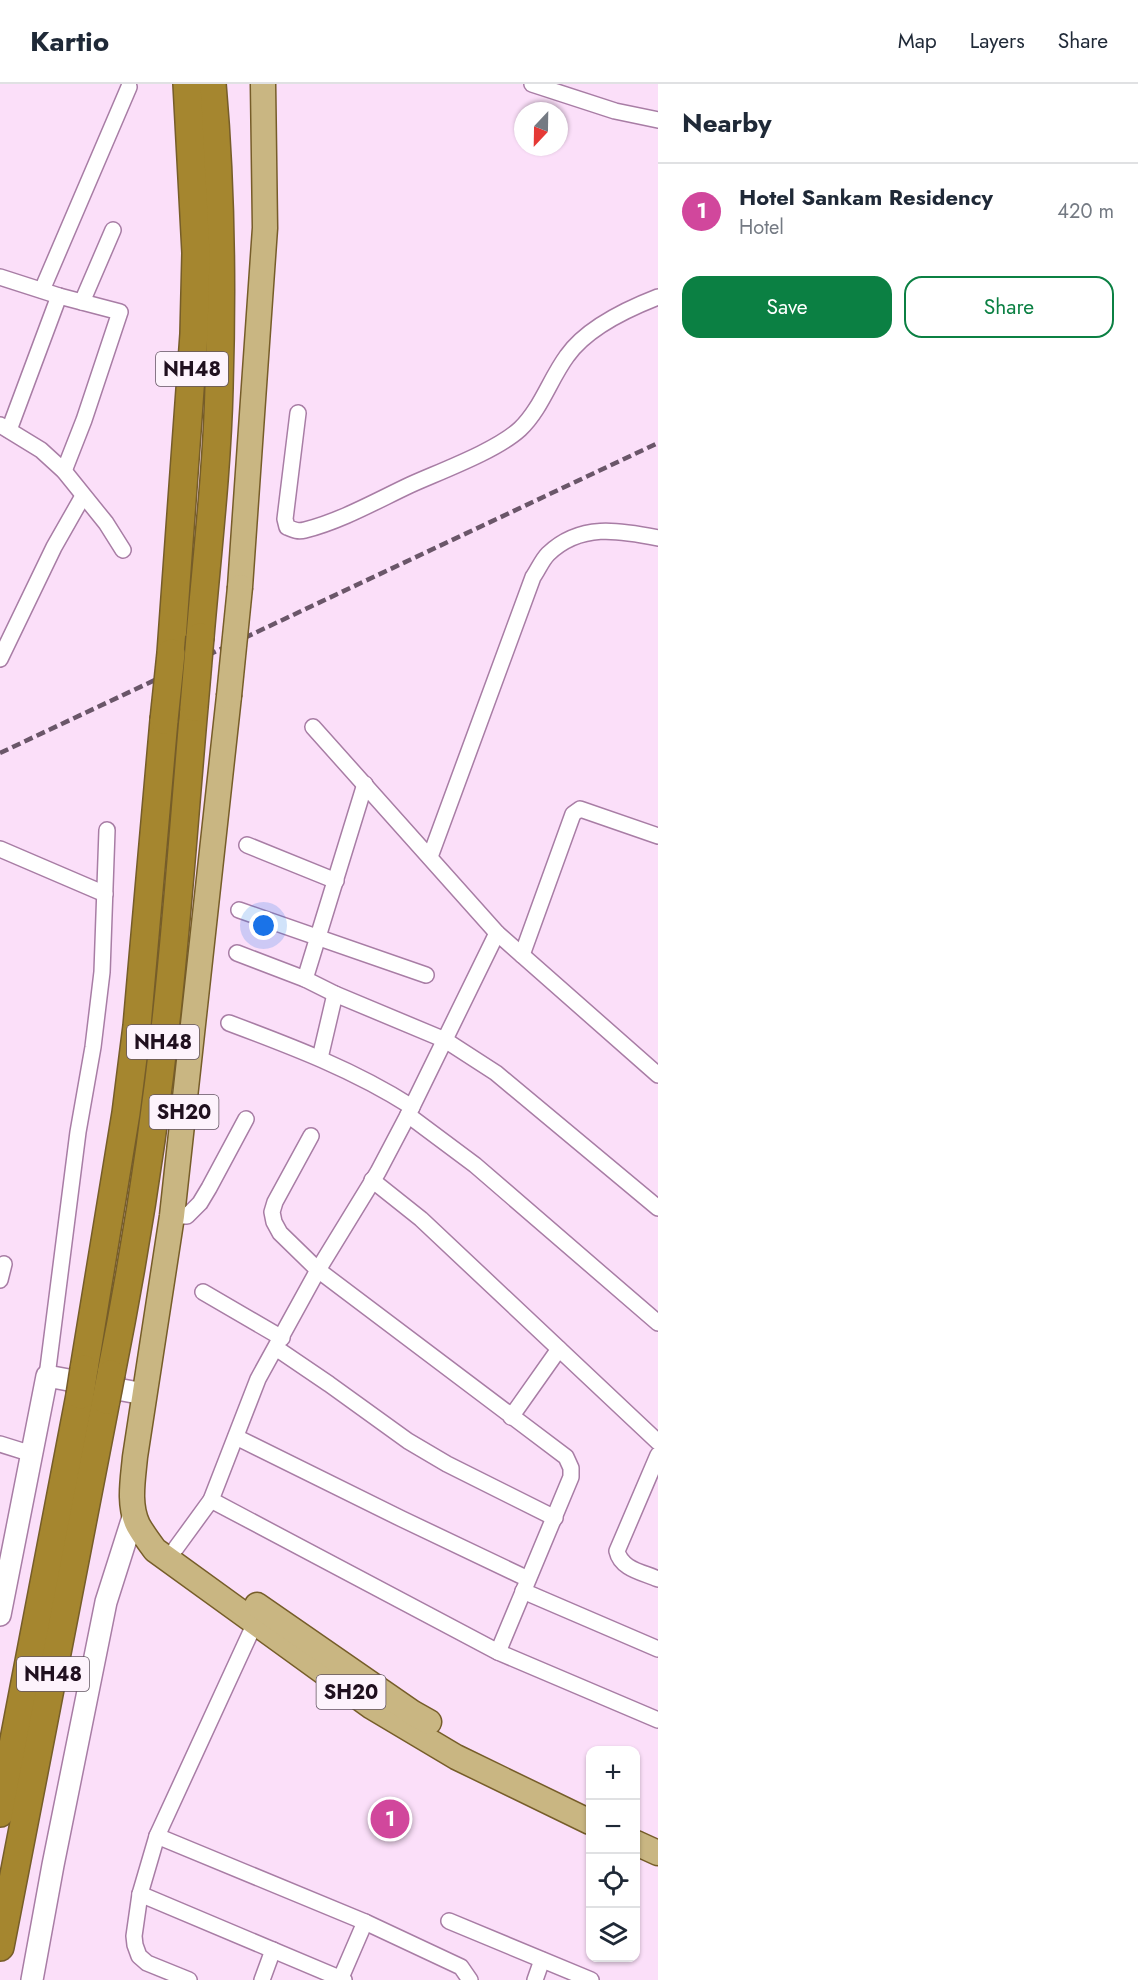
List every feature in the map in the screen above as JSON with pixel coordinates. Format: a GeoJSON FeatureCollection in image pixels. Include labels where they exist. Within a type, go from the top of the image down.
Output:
{"type":"FeatureCollection","features":[{"type":"Feature","properties":{"kind":"highway","name":"NH48"},"geometry":{"type":"LineString","coordinates":[[0,1813],[82,1382],[128,1102],[137,1026],[171,653],[194,334],[196,253],[187,84]]}},
{"type":"Feature","properties":{"kind":"highway","name":"NH48"},"geometry":{"type":"LineString","coordinates":[[0,1947],[129,1287],[153,1128],[167,1010],[212,504],[219,390],[221,253],[212,84]]}},
{"type":"Feature","properties":{"kind":"main road","name":"SH20"},"geometry":{"type":"LineString","coordinates":[[263,84],[265,228],[240,587],[172,1216],[144,1394],[132,1489],[136,1520],[154,1550],[372,1707],[456,1757],[586,1820]]}},
{"type":"Feature","properties":{"kind":"main road","name":"SH20"},"geometry":{"type":"LineString","coordinates":[[136,1520],[413,1713],[483,1754],[586,1802]]}},
{"type":"Feature","properties":{"kind":"main road"},"geometry":{"type":"LineString","coordinates":[[640,1828],[658,1836]]}},
{"type":"Feature","properties":{"kind":"main road"},"geometry":{"type":"LineString","coordinates":[[640,1845],[658,1853]]}},
{"type":"Feature","properties":{"kind":"street"},"geometry":{"type":"LineString","coordinates":[[532,84],[615,111],[658,120]]}},
{"type":"Feature","properties":{"kind":"street"},"geometry":{"type":"LineString","coordinates":[[42,290],[129,87]]}},
{"type":"Feature","properties":{"kind":"street"},"geometry":{"type":"LineString","coordinates":[[81,302],[113,230]]}},
{"type":"Feature","properties":{"kind":"street"},"geometry":{"type":"LineString","coordinates":[[0,277],[120,312],[84,420],[64,471]]}},
{"type":"Feature","properties":{"kind":"street"},"geometry":{"type":"LineString","coordinates":[[59,296],[4,427],[41,450],[64,471],[106,523],[123,550]]}},
{"type":"Feature","properties":{"kind":"street"},"geometry":{"type":"LineString","coordinates":[[298,413],[285,519],[287,527],[303,531],[476,455],[508,438],[530,418],[566,356],[581,339],[638,304],[658,297]]}},
{"type":"Feature","properties":{"kind":"street"},"geometry":{"type":"LineString","coordinates":[[0,659],[54,547],[83,496]]}},
{"type":"Feature","properties":{"kind":"street"},"geometry":{"type":"LineString","coordinates":[[430,857],[533,577],[547,554],[570,537],[599,530],[622,531],[658,538]]}},
{"type":"Feature","properties":{"kind":"street"},"geometry":{"type":"LineString","coordinates":[[313,727],[497,933],[658,1075]]}},
{"type":"Feature","properties":{"kind":"street"},"geometry":{"type":"LineString","coordinates":[[305,979],[365,784]]}},
{"type":"Feature","properties":{"kind":"street"},"geometry":{"type":"LineString","coordinates":[[522,956],[573,814],[580,809],[658,836]]}},
{"type":"Feature","properties":{"kind":"street"},"geometry":{"type":"LineString","coordinates":[[0,1614],[47,1376],[78,1132],[93,1047],[102,972],[107,830]]}},
{"type":"Feature","properties":{"kind":"street"},"geometry":{"type":"LineString","coordinates":[[247,845],[336,881]]}},
{"type":"Feature","properties":{"kind":"street"},"geometry":{"type":"LineString","coordinates":[[0,849],[105,894]]}},
{"type":"Feature","properties":{"kind":"street"},"geometry":{"type":"LineString","coordinates":[[239,910],[426,975]]}},
{"type":"Feature","properties":{"kind":"street"},"geometry":{"type":"LineString","coordinates":[[176,1548],[211,1500],[258,1379],[410,1111],[497,933]]}},
{"type":"Feature","properties":{"kind":"street"},"geometry":{"type":"LineString","coordinates":[[237,953],[305,979],[335,994],[446,1040],[496,1073],[658,1208]]}},
{"type":"Feature","properties":{"kind":"street"},"geometry":{"type":"LineString","coordinates":[[320,1058],[335,994]]}},
{"type":"Feature","properties":{"kind":"street"},"geometry":{"type":"LineString","coordinates":[[229,1023],[320,1058],[381,1087],[658,1323]]}},
{"type":"Feature","properties":{"kind":"street"},"geometry":{"type":"LineString","coordinates":[[172,1216],[187,1216],[200,1203],[246,1119]]}},
{"type":"Feature","properties":{"kind":"street"},"geometry":{"type":"LineString","coordinates":[[311,1136],[275,1202],[272,1212],[280,1233],[318,1270],[566,1457],[571,1468],[571,1477],[555,1518],[498,1653]]}},
{"type":"Feature","properties":{"kind":"street"},"geometry":{"type":"LineString","coordinates":[[372,1180],[421,1219],[658,1442]]}},
{"type":"Feature","properties":{"kind":"street"},"geometry":{"type":"LineString","coordinates":[[0,1280],[4,1264]]}},
{"type":"Feature","properties":{"kind":"street"},"geometry":{"type":"LineString","coordinates":[[203,1292],[279,1343],[329,1384],[408,1442],[555,1518]]}},
{"type":"Feature","properties":{"kind":"street"},"geometry":{"type":"LineString","coordinates":[[511,1417],[559,1348]]}},
{"type":"Feature","properties":{"kind":"street"},"geometry":{"type":"LineString","coordinates":[[47,1376],[144,1394]]}},
{"type":"Feature","properties":{"kind":"street"},"geometry":{"type":"LineString","coordinates":[[236,1437],[402,1519],[526,1585],[658,1649]]}},
{"type":"Feature","properties":{"kind":"street"},"geometry":{"type":"LineString","coordinates":[[0,1444],[32,1454]]}},
{"type":"Feature","properties":{"kind":"street"},"geometry":{"type":"LineString","coordinates":[[658,1455],[617,1551],[619,1559],[625,1566],[658,1579]]}},
{"type":"Feature","properties":{"kind":"street"},"geometry":{"type":"LineString","coordinates":[[211,1500],[498,1653],[658,1720]]}},
{"type":"Feature","properties":{"kind":"street"},"geometry":{"type":"LineString","coordinates":[[32,1980],[106,1602],[136,1520]]}},
{"type":"Feature","properties":{"kind":"street"},"geometry":{"type":"LineString","coordinates":[[189,1980],[147,1963],[140,1956],[134,1936],[140,1894],[157,1836],[255,1623]]}},
{"type":"Feature","properties":{"kind":"street"},"geometry":{"type":"LineString","coordinates":[[157,1836],[365,1922],[461,1967],[470,1980]]}},
{"type":"Feature","properties":{"kind":"street"},"geometry":{"type":"LineString","coordinates":[[140,1894],[342,1980],[365,1922]]}},
{"type":"Feature","properties":{"kind":"street"},"geometry":{"type":"LineString","coordinates":[[449,1921],[591,1980]]}},
{"type":"Feature","properties":{"kind":"street"},"geometry":{"type":"LineString","coordinates":[[262,1980],[273,1950]]}},
{"type":"Feature","properties":{"kind":"street"},"geometry":{"type":"LineString","coordinates":[[535,1980],[542,1960]]}},
{"type":"Feature","properties":{"kind":"railway"},"geometry":{"type":"LineString","coordinates":[[0,753],[658,443]]}},
{"type":"Feature","properties":{"kind":"place","name":"Hotel Sankam Residency"},"geometry":{"type":"Point","coordinates":[390,1819]}}]}
